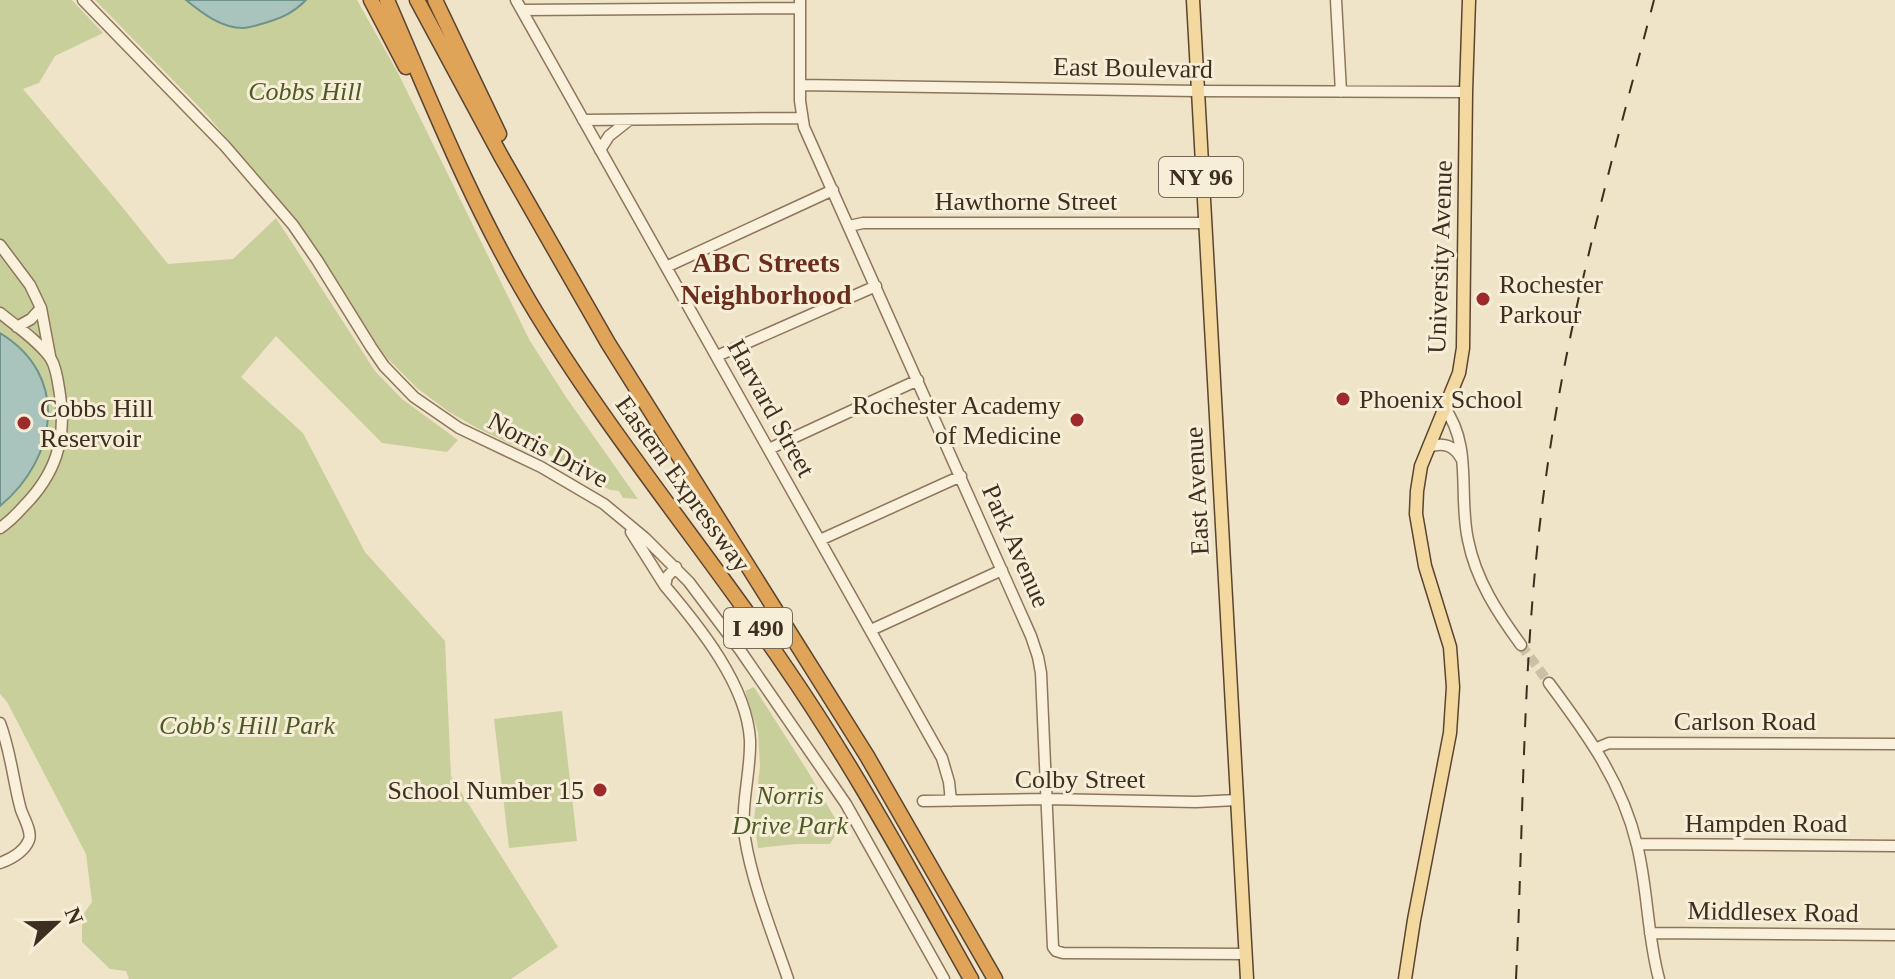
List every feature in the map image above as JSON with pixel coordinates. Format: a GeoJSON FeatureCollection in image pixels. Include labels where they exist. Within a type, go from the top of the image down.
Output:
{"type":"FeatureCollection","features":[{"type":"Feature","properties":{"kind":"highway"},"geometry":{"type":"LineString","coordinates":[[371,0],[467,184]]}},
{"type":"Feature","properties":{"kind":"highway","name":"Eastern Expressway"},"geometry":{"type":"LineString","coordinates":[[387,0],[467,184],[506,261],[558,348],[607,420],[808,700],[971,979]]}},
{"type":"Feature","properties":{"kind":"highway","name":"Eastern Expressway"},"geometry":{"type":"LineString","coordinates":[[417,0],[487,131],[631,380],[882,781],[995,979]]}},
{"type":"Feature","properties":{"kind":"highway"},"geometry":{"type":"LineString","coordinates":[[435,0],[551,243]]}},
{"type":"Feature","properties":{"kind":"main road","name":"East Avenue"},"geometry":{"type":"LineString","coordinates":[[1193,0],[1247,979]]}},
{"type":"Feature","properties":{"kind":"main road","name":"University Avenue"},"geometry":{"type":"LineString","coordinates":[[1405,979],[1450,733],[1453,687],[1450,647],[1425,566],[1416,514],[1421,466],[1459,373],[1463,348],[1469,0]]}},
{"type":"Feature","properties":{"kind":"street","name":"Norris Drive"},"geometry":{"type":"LineString","coordinates":[[83,0],[225,146],[293,225],[384,366],[414,397],[459,428],[561,478],[604,504],[676,567],[740,650],[846,804],[944,979]]}},
{"type":"Feature","properties":{"kind":"street"},"geometry":{"type":"LineString","coordinates":[[1336,0],[1341,92]]}},
{"type":"Feature","properties":{"kind":"street"},"geometry":{"type":"LineString","coordinates":[[519,5],[800,4]]}},
{"type":"Feature","properties":{"kind":"street","name":"Park Avenue"},"geometry":{"type":"LineString","coordinates":[[800,4],[802,118],[1033,641],[1039,662],[1052,941],[1055,950],[1063,953],[1246,954]]}},
{"type":"Feature","properties":{"kind":"street","name":"Harvard Street"},"geometry":{"type":"LineString","coordinates":[[519,5],[942,758],[951,801]]}},
{"type":"Feature","properties":{"kind":"street","name":"East Boulevard"},"geometry":{"type":"LineString","coordinates":[[800,85],[1466,92]]}},
{"type":"Feature","properties":{"kind":"street"},"geometry":{"type":"LineString","coordinates":[[583,120],[802,118]]}},
{"type":"Feature","properties":{"kind":"street"},"geometry":{"type":"LineString","coordinates":[[600,150],[609,136],[630,120]]}},
{"type":"Feature","properties":{"kind":"street"},"geometry":{"type":"LineString","coordinates":[[666,267],[833,190]]}},
{"type":"Feature","properties":{"kind":"street","name":"Hawthorne Street"},"geometry":{"type":"LineString","coordinates":[[849,226],[863,223],[1204,223]]}},
{"type":"Feature","properties":{"kind":"street"},"geometry":{"type":"LineString","coordinates":[[0,245],[30,285],[41,308],[50,358],[58,379],[62,434],[57,457],[45,480],[30,501],[0,528]]}},
{"type":"Feature","properties":{"kind":"street"},"geometry":{"type":"LineString","coordinates":[[717,356],[876,286]]}},
{"type":"Feature","properties":{"kind":"street"},"geometry":{"type":"LineString","coordinates":[[17,327],[31,319],[41,308]]}},
{"type":"Feature","properties":{"kind":"street"},"geometry":{"type":"LineString","coordinates":[[0,313],[50,358]]}},
{"type":"Feature","properties":{"kind":"street"},"geometry":{"type":"LineString","coordinates":[[769,449],[918,380]]}},
{"type":"Feature","properties":{"kind":"street"},"geometry":{"type":"LineString","coordinates":[[1444,407],[1459,433],[1467,537],[1473,560],[1489,599],[1521,645]]}},
{"type":"Feature","properties":{"kind":"street"},"geometry":{"type":"LineString","coordinates":[[1428,447],[1437,444],[1451,446],[1462,460]]}},
{"type":"Feature","properties":{"kind":"street"},"geometry":{"type":"LineString","coordinates":[[820,540],[961,476]]}},
{"type":"Feature","properties":{"kind":"street"},"geometry":{"type":"LineString","coordinates":[[620,517],[665,586],[713,648],[742,707],[750,740],[744,804],[745,836],[788,979]]}},
{"type":"Feature","properties":{"kind":"street"},"geometry":{"type":"LineString","coordinates":[[665,586],[667,577],[676,567]]}},
{"type":"Feature","properties":{"kind":"street"},"geometry":{"type":"LineString","coordinates":[[871,630],[1002,570]]}},
{"type":"Feature","properties":{"kind":"street"},"geometry":{"type":"LineString","coordinates":[[1549,683],[1597,748],[1621,796],[1637,844],[1659,979]]}},
{"type":"Feature","properties":{"kind":"street"},"geometry":{"type":"LineString","coordinates":[[0,723],[30,835],[20,853],[0,863]]}},
{"type":"Feature","properties":{"kind":"street","name":"Carlson Road"},"geometry":{"type":"LineString","coordinates":[[1597,748],[1609,743],[1895,744]]}},
{"type":"Feature","properties":{"kind":"street","name":"Colby Street"},"geometry":{"type":"LineString","coordinates":[[923,801],[1237,800]]}},
{"type":"Feature","properties":{"kind":"street","name":"Hampden Road"},"geometry":{"type":"LineString","coordinates":[[1637,844],[1895,846]]}},
{"type":"Feature","properties":{"kind":"street","name":"Middlesex Road"},"geometry":{"type":"LineString","coordinates":[[1650,933],[1895,935]]}},
{"type":"Feature","properties":{"kind":"green space","name":"Cobb's Hill Park"},"geometry":{"type":"Polygon","coordinates":[[[0,0],[72,0],[103,33],[55,56],[39,83],[23,89],[168,264],[233,259],[276,218],[375,371],[402,399],[458,440],[447,452],[382,443],[276,336],[241,377],[303,433],[365,552],[445,641],[451,776],[558,947],[511,979],[129,979],[126,971],[110,969],[82,942],[82,916],[92,902],[86,854],[0,694],[0,0]]]}},
{"type":"Feature","properties":{"kind":"green space","name":"Cobbs Hill"},"geometry":{"type":"Polygon","coordinates":[[[95,0],[357,0],[398,73],[530,341],[638,499],[623,498],[619,491],[610,490],[537,448],[533,455],[477,428],[417,388],[387,358],[294,218],[207,115],[95,0]]]}},
{"type":"Feature","properties":{"kind":"green space","name":"Norris Drive Park"},"geometry":{"type":"Polygon","coordinates":[[[754,687],[840,827],[830,844],[758,848],[754,820],[760,766],[758,732],[745,691],[754,687]]]}},
{"type":"Feature","properties":{"kind":"green space"},"geometry":{"type":"Polygon","coordinates":[[[562,711],[577,841],[509,848],[494,719],[562,711]]]}},
{"type":"Feature","properties":{"kind":"water"},"geometry":{"type":"Polygon","coordinates":[[[186,0],[306,0],[284,16],[243,28],[220,23],[186,0]]]}},
{"type":"Feature","properties":{"kind":"water","name":"Cobbs Hill Reservoir"},"geometry":{"type":"Polygon","coordinates":[[[0,333],[22,351],[38,371],[46,394],[48,417],[44,441],[34,465],[20,487],[0,506],[0,333]]]}},
{"type":"Feature","properties":{"kind":"tunnel"},"geometry":{"type":"LineString","coordinates":[[1521,645],[1549,683]]}},
{"type":"Feature","properties":{"kind":"railway"},"geometry":{"type":"LineString","coordinates":[[1516,979],[1528,669],[1545,484],[1578,301],[1654,0]]}},
{"type":"Feature","properties":{"kind":"place","name":"Rochester Parkour"},"geometry":{"type":"Point","coordinates":[1483,299]}},
{"type":"Feature","properties":{"kind":"place","name":"Phoenix School"},"geometry":{"type":"Point","coordinates":[1343,399]}},
{"type":"Feature","properties":{"kind":"place","name":"Rochester Academy of Medicine"},"geometry":{"type":"Point","coordinates":[1077,420]}},
{"type":"Feature","properties":{"kind":"place","name":"Cobbs Hill Reservoir"},"geometry":{"type":"Point","coordinates":[24,423]}},
{"type":"Feature","properties":{"kind":"place","name":"School Number 15"},"geometry":{"type":"Point","coordinates":[600,790]}},
{"type":"Feature","properties":{"kind":"district","name":"ABC Streets Neighborhood"},"geometry":{"type":"Point","coordinates":[766,278]}}]}
